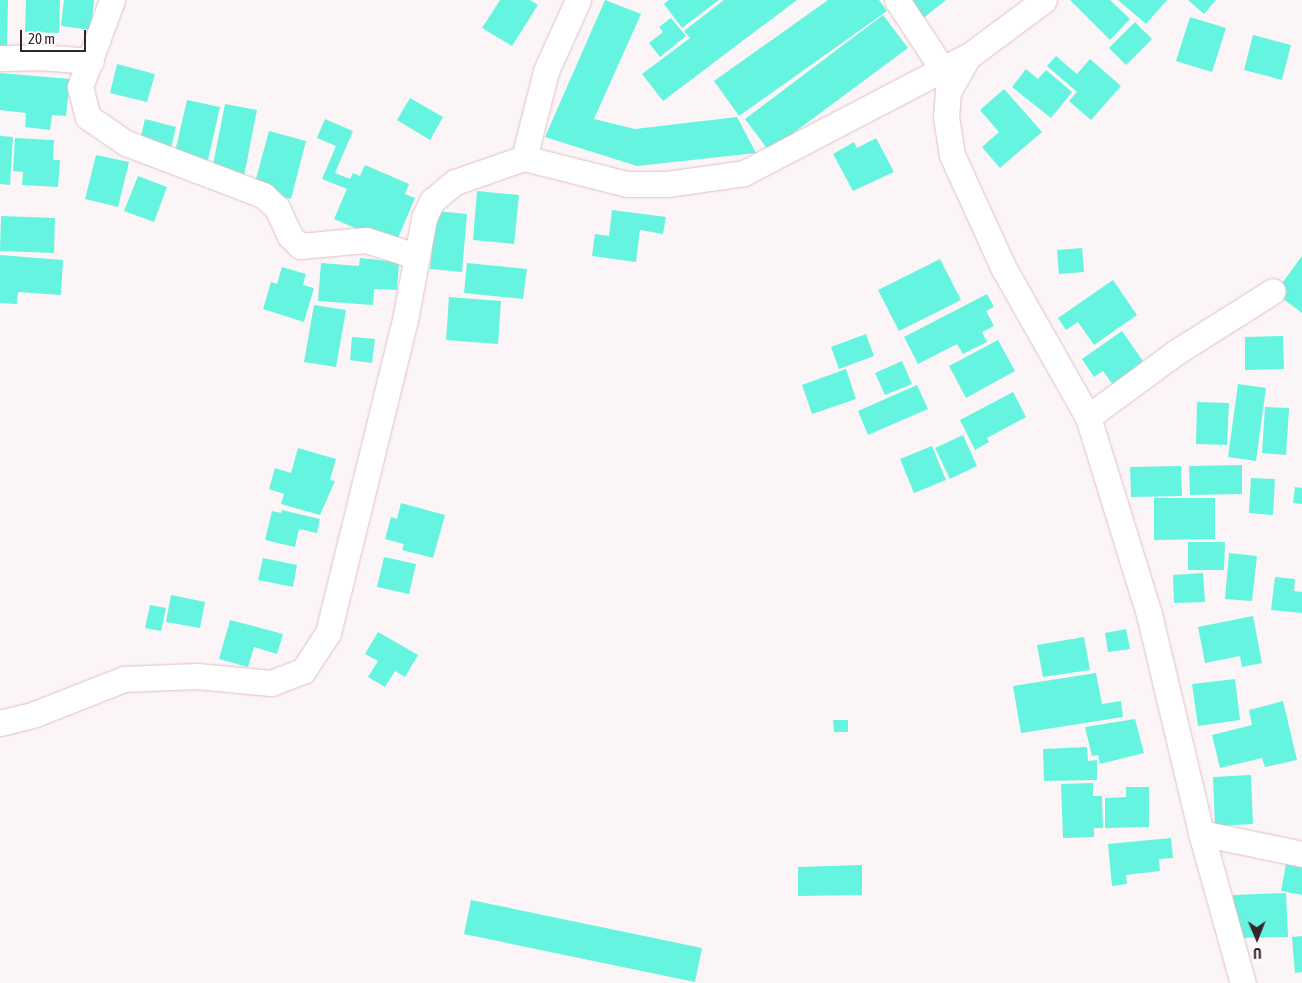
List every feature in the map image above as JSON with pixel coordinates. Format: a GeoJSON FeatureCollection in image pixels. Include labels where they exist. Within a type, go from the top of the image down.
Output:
{"type":"FeatureCollection","features":[{"type":"Feature","properties":{"kind":"street"},"geometry":{"type":"LineString","coordinates":[[112,0],[80,88],[82,106],[88,117],[126,143],[263,196],[277,208],[290,236],[300,246],[366,240],[416,256]]}},
{"type":"Feature","properties":{"kind":"street"},"geometry":{"type":"LineString","coordinates":[[524,158],[546,71],[578,0]]}},
{"type":"Feature","properties":{"kind":"street"},"geometry":{"type":"LineString","coordinates":[[897,0],[943,70]]}},
{"type":"Feature","properties":{"kind":"street"},"geometry":{"type":"LineString","coordinates":[[0,723],[35,714],[124,679],[197,676],[271,683],[303,671],[328,633],[405,320],[416,256],[432,201],[455,182],[524,158],[627,184],[686,183],[744,173],[970,55],[1044,0]]}},
{"type":"Feature","properties":{"kind":"street"},"geometry":{"type":"LineString","coordinates":[[970,55],[948,92],[946,117],[952,155],[1003,266],[1088,417],[1149,614],[1200,833],[1243,983]]}},
{"type":"Feature","properties":{"kind":"street"},"geometry":{"type":"LineString","coordinates":[[0,58],[40,56],[91,62]]}},
{"type":"Feature","properties":{"kind":"street"},"geometry":{"type":"LineString","coordinates":[[1088,417],[1178,352],[1273,291]]}},
{"type":"Feature","properties":{"kind":"street"},"geometry":{"type":"LineString","coordinates":[[1200,833],[1302,854]]}},
{"type":"Feature","properties":{"kind":"building"},"geometry":{"type":"Polygon","coordinates":[[[0,0],[8,0],[7,48],[0,48],[0,0]]]}},
{"type":"Feature","properties":{"kind":"building"},"geometry":{"type":"Polygon","coordinates":[[[26,0],[60,0],[59,33],[25,32],[26,0]]]}},
{"type":"Feature","properties":{"kind":"building"},"geometry":{"type":"Polygon","coordinates":[[[64,0],[94,0],[91,30],[61,26],[64,0]]]}},
{"type":"Feature","properties":{"kind":"building"},"geometry":{"type":"Polygon","coordinates":[[[500,0],[530,0],[538,5],[512,46],[482,28],[500,0]]]}},
{"type":"Feature","properties":{"kind":"building"},"geometry":{"type":"Polygon","coordinates":[[[605,0],[641,14],[594,119],[635,129],[737,117],[756,153],[637,166],[545,137],[605,0]]]}},
{"type":"Feature","properties":{"kind":"building"},"geometry":{"type":"Polygon","coordinates":[[[669,0],[719,0],[682,28],[664,4],[669,0]]]}},
{"type":"Feature","properties":{"kind":"building"},"geometry":{"type":"Polygon","coordinates":[[[724,0],[797,0],[663,101],[642,74],[690,38],[684,31],[724,0]]]}},
{"type":"Feature","properties":{"kind":"building"},"geometry":{"type":"Polygon","coordinates":[[[828,0],[879,0],[887,11],[739,116],[714,81],[828,0]]]}},
{"type":"Feature","properties":{"kind":"building"},"geometry":{"type":"Polygon","coordinates":[[[904,0],[946,0],[921,20],[904,0]]]}},
{"type":"Feature","properties":{"kind":"building"},"geometry":{"type":"Polygon","coordinates":[[[1070,0],[1110,0],[1130,19],[1110,40],[1070,0]]]}},
{"type":"Feature","properties":{"kind":"building"},"geometry":{"type":"Polygon","coordinates":[[[1118,0],[1167,0],[1146,24],[1118,0]]]}},
{"type":"Feature","properties":{"kind":"building"},"geometry":{"type":"Polygon","coordinates":[[[1188,0],[1216,0],[1204,14],[1188,0]]]}},
{"type":"Feature","properties":{"kind":"building"},"geometry":{"type":"Polygon","coordinates":[[[883,15],[908,48],[769,151],[745,119],[883,15]]]}},
{"type":"Feature","properties":{"kind":"building"},"geometry":{"type":"Polygon","coordinates":[[[1190,17],[1226,28],[1212,72],[1176,61],[1190,17]]]}},
{"type":"Feature","properties":{"kind":"building"},"geometry":{"type":"Polygon","coordinates":[[[671,18],[686,36],[660,57],[649,43],[663,32],[659,27],[671,18]]]}},
{"type":"Feature","properties":{"kind":"building"},"geometry":{"type":"Polygon","coordinates":[[[1135,22],[1152,39],[1126,65],[1109,48],[1135,22]]]}},
{"type":"Feature","properties":{"kind":"building"},"geometry":{"type":"Polygon","coordinates":[[[1253,35],[1291,45],[1282,80],[1244,70],[1253,35]]]}},
{"type":"Feature","properties":{"kind":"building"},"geometry":{"type":"Polygon","coordinates":[[[1056,56],[1077,74],[1090,59],[1121,86],[1091,120],[1069,101],[1077,92],[1047,66],[1056,56]]]}},
{"type":"Feature","properties":{"kind":"building"},"geometry":{"type":"Polygon","coordinates":[[[117,64],[155,74],[147,102],[110,93],[117,64]]]}},
{"type":"Feature","properties":{"kind":"building"},"geometry":{"type":"Polygon","coordinates":[[[1026,69],[1038,79],[1046,70],[1072,92],[1051,118],[1012,87],[1026,69]]]}},
{"type":"Feature","properties":{"kind":"building"},"geometry":{"type":"Polygon","coordinates":[[[0,73],[70,79],[66,116],[52,115],[50,130],[25,127],[26,113],[0,110],[0,73]]]}},
{"type":"Feature","properties":{"kind":"building"},"geometry":{"type":"Polygon","coordinates":[[[1004,89],[1042,132],[1000,168],[982,147],[999,132],[980,110],[1004,89]]]}},
{"type":"Feature","properties":{"kind":"building"},"geometry":{"type":"Polygon","coordinates":[[[410,98],[443,117],[430,140],[397,120],[410,98]]]}},
{"type":"Feature","properties":{"kind":"building"},"geometry":{"type":"Polygon","coordinates":[[[187,100],[220,107],[208,160],[175,152],[187,100]]]}},
{"type":"Feature","properties":{"kind":"building"},"geometry":{"type":"Polygon","coordinates":[[[225,104],[257,110],[244,176],[212,170],[225,104]]]}},
{"type":"Feature","properties":{"kind":"building"},"geometry":{"type":"Polygon","coordinates":[[[145,119],[176,127],[170,152],[139,145],[145,119]]]}},
{"type":"Feature","properties":{"kind":"building"},"geometry":{"type":"Polygon","coordinates":[[[325,119],[353,131],[335,173],[350,179],[353,173],[360,176],[365,165],[409,184],[405,194],[415,198],[395,245],[334,219],[347,189],[322,179],[336,146],[317,138],[325,119]]]}},
{"type":"Feature","properties":{"kind":"building"},"geometry":{"type":"Polygon","coordinates":[[[269,131],[306,141],[291,199],[253,190],[269,131]]]}},
{"type":"Feature","properties":{"kind":"building"},"geometry":{"type":"Polygon","coordinates":[[[0,136],[13,137],[10,185],[0,184],[0,136]]]}},
{"type":"Feature","properties":{"kind":"building"},"geometry":{"type":"Polygon","coordinates":[[[15,138],[54,140],[53,160],[60,160],[58,187],[22,185],[23,172],[13,171],[15,138]]]}},
{"type":"Feature","properties":{"kind":"building"},"geometry":{"type":"Polygon","coordinates":[[[876,138],[894,172],[853,191],[833,154],[854,142],[857,148],[876,138]]]}},
{"type":"Feature","properties":{"kind":"building"},"geometry":{"type":"Polygon","coordinates":[[[96,155],[129,162],[118,207],[85,199],[96,155]]]}},
{"type":"Feature","properties":{"kind":"building"},"geometry":{"type":"Polygon","coordinates":[[[138,176],[167,187],[154,222],[124,211],[138,176]]]}},
{"type":"Feature","properties":{"kind":"building"},"geometry":{"type":"Polygon","coordinates":[[[477,191],[519,195],[514,244],[473,240],[477,191]]]}},
{"type":"Feature","properties":{"kind":"building"},"geometry":{"type":"Polygon","coordinates":[[[612,210],[666,217],[663,234],[640,230],[636,262],[592,256],[595,234],[609,236],[612,210]]]}},
{"type":"Feature","properties":{"kind":"building"},"geometry":{"type":"Polygon","coordinates":[[[436,211],[467,214],[462,272],[430,269],[436,211]]]}},
{"type":"Feature","properties":{"kind":"building"},"geometry":{"type":"Polygon","coordinates":[[[1,216],[55,218],[54,253],[0,251],[1,216]]]}},
{"type":"Feature","properties":{"kind":"building"},"geometry":{"type":"Polygon","coordinates":[[[1082,248],[1084,272],[1059,274],[1057,250],[1082,248]]]}},
{"type":"Feature","properties":{"kind":"building"},"geometry":{"type":"Polygon","coordinates":[[[0,255],[63,260],[61,295],[18,292],[17,304],[0,303],[0,255]]]}},
{"type":"Feature","properties":{"kind":"building"},"geometry":{"type":"Polygon","coordinates":[[[1302,256],[1302,313],[1275,293],[1302,256]]]}},
{"type":"Feature","properties":{"kind":"building"},"geometry":{"type":"Polygon","coordinates":[[[360,258],[399,262],[397,290],[374,289],[373,305],[318,301],[321,263],[359,266],[360,258]]]}},
{"type":"Feature","properties":{"kind":"building"},"geometry":{"type":"Polygon","coordinates":[[[940,259],[961,300],[899,331],[878,290],[940,259]]]}},
{"type":"Feature","properties":{"kind":"building"},"geometry":{"type":"Polygon","coordinates":[[[467,263],[527,269],[523,299],[464,293],[467,263]]]}},
{"type":"Feature","properties":{"kind":"building"},"geometry":{"type":"Polygon","coordinates":[[[282,267],[306,274],[303,285],[314,288],[304,322],[263,309],[271,282],[277,284],[282,267]]]}},
{"type":"Feature","properties":{"kind":"building"},"geometry":{"type":"Polygon","coordinates":[[[1113,280],[1137,315],[1094,345],[1078,322],[1066,330],[1058,318],[1113,280]]]}},
{"type":"Feature","properties":{"kind":"building"},"geometry":{"type":"Polygon","coordinates":[[[987,294],[994,307],[986,311],[994,326],[982,332],[987,342],[963,354],[957,344],[918,364],[904,337],[987,294]]]}},
{"type":"Feature","properties":{"kind":"building"},"geometry":{"type":"Polygon","coordinates":[[[449,297],[501,301],[498,344],[446,340],[449,297]]]}},
{"type":"Feature","properties":{"kind":"building"},"geometry":{"type":"Polygon","coordinates":[[[314,305],[346,310],[336,367],[304,362],[314,305]]]}},
{"type":"Feature","properties":{"kind":"building"},"geometry":{"type":"Polygon","coordinates":[[[1122,331],[1143,361],[1118,392],[1103,371],[1094,377],[1082,359],[1122,331]]]}},
{"type":"Feature","properties":{"kind":"building"},"geometry":{"type":"Polygon","coordinates":[[[866,334],[874,356],[839,369],[831,347],[866,334]]]}},
{"type":"Feature","properties":{"kind":"building"},"geometry":{"type":"Polygon","coordinates":[[[1283,336],[1284,369],[1245,370],[1245,337],[1283,336]]]}},
{"type":"Feature","properties":{"kind":"building"},"geometry":{"type":"Polygon","coordinates":[[[352,337],[375,339],[372,363],[350,360],[352,337]]]}},
{"type":"Feature","properties":{"kind":"building"},"geometry":{"type":"Polygon","coordinates":[[[998,340],[1015,371],[966,398],[949,366],[998,340]]]}},
{"type":"Feature","properties":{"kind":"building"},"geometry":{"type":"Polygon","coordinates":[[[902,361],[912,384],[885,395],[875,373],[902,361]]]}},
{"type":"Feature","properties":{"kind":"building"},"geometry":{"type":"Polygon","coordinates":[[[846,369],[856,399],[812,414],[802,385],[846,369]]]}},
{"type":"Feature","properties":{"kind":"building"},"geometry":{"type":"Polygon","coordinates":[[[1238,384],[1266,388],[1256,461],[1228,457],[1238,384]]]}},
{"type":"Feature","properties":{"kind":"building"},"geometry":{"type":"Polygon","coordinates":[[[917,385],[928,409],[868,435],[858,411],[917,385]]]}},
{"type":"Feature","properties":{"kind":"building"},"geometry":{"type":"Polygon","coordinates":[[[1013,392],[1026,417],[987,438],[989,442],[975,450],[960,420],[1013,392]]]}},
{"type":"Feature","properties":{"kind":"building"},"geometry":{"type":"Polygon","coordinates":[[[1197,402],[1229,403],[1227,445],[1196,444],[1197,402]]]}},
{"type":"Feature","properties":{"kind":"building"},"geometry":{"type":"Polygon","coordinates":[[[1265,407],[1289,408],[1286,455],[1262,453],[1265,407]]]}},
{"type":"Feature","properties":{"kind":"building"},"geometry":{"type":"Polygon","coordinates":[[[963,435],[977,466],[950,479],[935,448],[963,435]]]}},
{"type":"Feature","properties":{"kind":"building"},"geometry":{"type":"Polygon","coordinates":[[[932,446],[946,480],[914,493],[900,459],[932,446]]]}},
{"type":"Feature","properties":{"kind":"building"},"geometry":{"type":"Polygon","coordinates":[[[298,448],[336,459],[330,480],[335,481],[320,515],[281,504],[284,494],[269,489],[275,468],[291,473],[298,448]]]}},
{"type":"Feature","properties":{"kind":"building"},"geometry":{"type":"Polygon","coordinates":[[[1242,465],[1242,494],[1190,495],[1189,466],[1242,465]]]}},
{"type":"Feature","properties":{"kind":"building"},"geometry":{"type":"Polygon","coordinates":[[[1181,466],[1182,496],[1131,497],[1130,467],[1181,466]]]}},
{"type":"Feature","properties":{"kind":"building"},"geometry":{"type":"Polygon","coordinates":[[[1251,478],[1275,479],[1273,515],[1249,513],[1251,478]]]}},
{"type":"Feature","properties":{"kind":"building"},"geometry":{"type":"Polygon","coordinates":[[[1295,487],[1302,488],[1302,504],[1293,503],[1295,487]]]}},
{"type":"Feature","properties":{"kind":"building"},"geometry":{"type":"Polygon","coordinates":[[[1154,498],[1215,498],[1215,539],[1154,540],[1154,498]]]}},
{"type":"Feature","properties":{"kind":"building"},"geometry":{"type":"Polygon","coordinates":[[[401,503],[445,515],[433,558],[402,550],[404,544],[385,539],[391,517],[397,519],[401,503]]]}},
{"type":"Feature","properties":{"kind":"building"},"geometry":{"type":"Polygon","coordinates":[[[282,510],[320,519],[317,533],[299,529],[295,547],[265,540],[272,511],[281,513],[282,510]]]}},
{"type":"Feature","properties":{"kind":"building"},"geometry":{"type":"Polygon","coordinates":[[[1188,542],[1225,542],[1224,570],[1188,570],[1188,542]]]}},
{"type":"Feature","properties":{"kind":"building"},"geometry":{"type":"Polygon","coordinates":[[[1229,553],[1257,556],[1252,601],[1225,599],[1229,553]]]}},
{"type":"Feature","properties":{"kind":"building"},"geometry":{"type":"Polygon","coordinates":[[[384,557],[416,564],[409,594],[377,587],[384,557]]]}},
{"type":"Feature","properties":{"kind":"building"},"geometry":{"type":"Polygon","coordinates":[[[263,558],[297,565],[293,587],[258,580],[263,558]]]}},
{"type":"Feature","properties":{"kind":"building"},"geometry":{"type":"Polygon","coordinates":[[[1203,573],[1205,602],[1174,603],[1173,575],[1203,573]]]}},
{"type":"Feature","properties":{"kind":"building"},"geometry":{"type":"Polygon","coordinates":[[[1275,577],[1295,579],[1294,591],[1302,592],[1302,613],[1271,610],[1275,577]]]}},
{"type":"Feature","properties":{"kind":"building"},"geometry":{"type":"Polygon","coordinates":[[[171,595],[205,602],[200,628],[166,622],[171,595]]]}},
{"type":"Feature","properties":{"kind":"building"},"geometry":{"type":"Polygon","coordinates":[[[150,605],[166,608],[161,631],[145,628],[150,605]]]}},
{"type":"Feature","properties":{"kind":"building"},"geometry":{"type":"Polygon","coordinates":[[[1253,616],[1262,663],[1242,667],[1240,656],[1205,663],[1198,627],[1253,616]]]}},
{"type":"Feature","properties":{"kind":"building"},"geometry":{"type":"Polygon","coordinates":[[[230,620],[283,634],[277,654],[254,647],[248,667],[219,659],[230,620]]]}},
{"type":"Feature","properties":{"kind":"building"},"geometry":{"type":"Polygon","coordinates":[[[1126,629],[1130,649],[1108,652],[1105,633],[1126,629]]]}},
{"type":"Feature","properties":{"kind":"building"},"geometry":{"type":"Polygon","coordinates":[[[378,632],[418,655],[405,677],[395,671],[385,687],[368,677],[378,661],[365,654],[378,632]]]}},
{"type":"Feature","properties":{"kind":"building"},"geometry":{"type":"Polygon","coordinates":[[[1084,637],[1090,670],[1043,677],[1037,645],[1084,637]]]}},
{"type":"Feature","properties":{"kind":"building"},"geometry":{"type":"Polygon","coordinates":[[[1096,673],[1102,704],[1121,701],[1123,717],[1021,733],[1013,686],[1096,673]]]}},
{"type":"Feature","properties":{"kind":"building"},"geometry":{"type":"Polygon","coordinates":[[[1235,679],[1240,720],[1198,726],[1192,684],[1235,679]]]}},
{"type":"Feature","properties":{"kind":"building"},"geometry":{"type":"Polygon","coordinates":[[[1283,701],[1297,760],[1265,767],[1262,758],[1220,768],[1212,735],[1252,725],[1249,710],[1283,701]]]}},
{"type":"Feature","properties":{"kind":"building"},"geometry":{"type":"Polygon","coordinates":[[[1135,719],[1144,753],[1100,764],[1098,755],[1092,756],[1085,727],[1135,719]]]}},
{"type":"Feature","properties":{"kind":"building"},"geometry":{"type":"Polygon","coordinates":[[[833,720],[848,720],[848,732],[834,732],[833,720]]]}},
{"type":"Feature","properties":{"kind":"building"},"geometry":{"type":"Polygon","coordinates":[[[1087,747],[1088,761],[1097,760],[1097,780],[1044,781],[1043,749],[1087,747]]]}},
{"type":"Feature","properties":{"kind":"building"},"geometry":{"type":"Polygon","coordinates":[[[1251,775],[1253,824],[1215,826],[1213,777],[1251,775]]]}},
{"type":"Feature","properties":{"kind":"building"},"geometry":{"type":"Polygon","coordinates":[[[1093,783],[1093,796],[1102,796],[1103,828],[1094,828],[1094,837],[1063,838],[1061,784],[1093,783]]]}},
{"type":"Feature","properties":{"kind":"building"},"geometry":{"type":"Polygon","coordinates":[[[1126,787],[1149,787],[1149,827],[1105,828],[1105,798],[1126,797],[1126,787]]]}},
{"type":"Feature","properties":{"kind":"building"},"geometry":{"type":"Polygon","coordinates":[[[1171,838],[1173,858],[1159,859],[1160,871],[1126,875],[1127,884],[1112,886],[1108,844],[1171,838]]]}},
{"type":"Feature","properties":{"kind":"building"},"geometry":{"type":"Polygon","coordinates":[[[1286,864],[1302,867],[1302,895],[1281,891],[1286,864]]]}},
{"type":"Feature","properties":{"kind":"building"},"geometry":{"type":"Polygon","coordinates":[[[862,865],[862,895],[798,896],[798,867],[862,865]]]}},
{"type":"Feature","properties":{"kind":"building"},"geometry":{"type":"Polygon","coordinates":[[[1286,893],[1288,937],[1234,938],[1233,895],[1286,893]]]}},
{"type":"Feature","properties":{"kind":"building"},"geometry":{"type":"Polygon","coordinates":[[[471,900],[702,948],[695,982],[464,934],[471,900]]]}},
{"type":"Feature","properties":{"kind":"building"},"geometry":{"type":"Polygon","coordinates":[[[1302,936],[1302,972],[1295,973],[1292,937],[1302,936]]]}}]}
